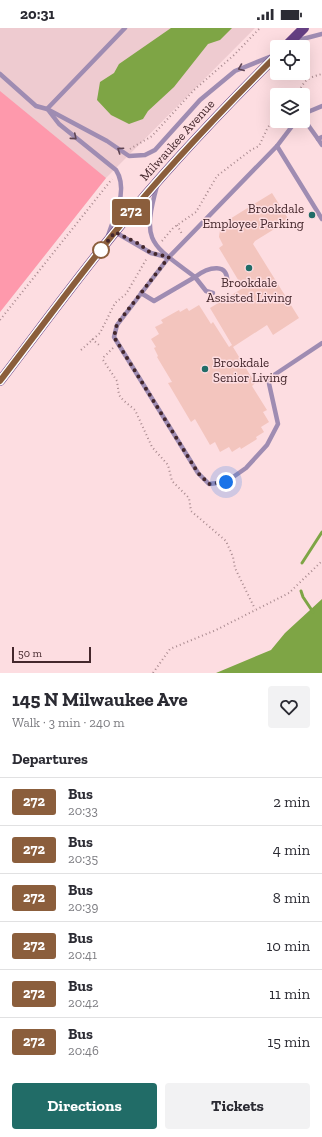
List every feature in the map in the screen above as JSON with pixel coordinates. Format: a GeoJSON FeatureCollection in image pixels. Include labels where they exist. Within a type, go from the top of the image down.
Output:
{"type":"FeatureCollection","features":[{"type":"Feature","properties":{"kind":"main road"},"geometry":{"type":"LineString","coordinates":[[292,40],[304,28]]}},
{"type":"Feature","properties":{"kind":"main road","name":"Milwaukee Avenue"},"geometry":{"type":"LineString","coordinates":[[0,381],[105,244],[160,178],[227,104],[270,61]]}},
{"type":"Feature","properties":{"kind":"lane"},"geometry":{"type":"LineString","coordinates":[[47,108],[126,28]]}},
{"type":"Feature","properties":{"kind":"lane"},"geometry":{"type":"LineString","coordinates":[[303,40],[322,34]]}},
{"type":"Feature","properties":{"kind":"lane"},"geometry":{"type":"LineString","coordinates":[[0,74],[36,106],[47,108],[127,155],[145,156],[155,150],[200,100],[235,71],[270,57]]}},
{"type":"Feature","properties":{"kind":"lane"},"geometry":{"type":"LineString","coordinates":[[310,111],[322,106]]}},
{"type":"Feature","properties":{"kind":"lane"},"geometry":{"type":"LineString","coordinates":[[47,108],[59,124],[117,172],[120,177],[122,188],[105,244]]}},
{"type":"Feature","properties":{"kind":"lane"},"geometry":{"type":"LineString","coordinates":[[310,126],[320,138],[322,145]]}},
{"type":"Feature","properties":{"kind":"lane"},"geometry":{"type":"LineString","coordinates":[[291,128],[277,146],[169,257],[117,324],[114,337],[198,473],[209,484],[226,482],[246,468],[267,445],[278,424],[268,378],[322,343]]}},
{"type":"Feature","properties":{"kind":"lane"},"geometry":{"type":"LineString","coordinates":[[277,146],[322,219]]}},
{"type":"Feature","properties":{"kind":"lane"},"geometry":{"type":"LineString","coordinates":[[160,178],[150,211],[149,231],[157,247],[196,277],[206,291],[213,293]]}},
{"type":"Feature","properties":{"kind":"lane"},"geometry":{"type":"LineString","coordinates":[[115,232],[139,244],[151,253],[169,257]]}},
{"type":"Feature","properties":{"kind":"lane"},"geometry":{"type":"LineString","coordinates":[[141,293],[154,302],[209,268],[218,268],[225,272],[228,278],[227,285]]}},
{"type":"Feature","properties":{"kind":"path"},"geometry":{"type":"LineString","coordinates":[[127,155],[132,147],[152,136],[194,90],[234,55],[260,28]]}},
{"type":"Feature","properties":{"kind":"path"},"geometry":{"type":"LineString","coordinates":[[300,88],[308,78],[322,74]]}},
{"type":"Feature","properties":{"kind":"path"},"geometry":{"type":"LineString","coordinates":[[160,243],[177,225],[196,212],[217,176],[258,146],[270,124]]}},
{"type":"Feature","properties":{"kind":"path"},"geometry":{"type":"LineString","coordinates":[[0,320],[117,172]]}},
{"type":"Feature","properties":{"kind":"path"},"geometry":{"type":"LineString","coordinates":[[177,225],[182,236]]}},
{"type":"Feature","properties":{"kind":"path"},"geometry":{"type":"LineString","coordinates":[[81,350],[100,333],[115,303],[126,294],[149,255]]}},
{"type":"Feature","properties":{"kind":"path"},"geometry":{"type":"LineString","coordinates":[[92,340],[99,345]]}},
{"type":"Feature","properties":{"kind":"path"},"geometry":{"type":"LineString","coordinates":[[118,344],[106,354],[104,360],[117,381],[119,395],[136,410],[152,447],[168,466],[168,472],[172,481],[189,498],[191,511],[226,541],[233,557],[235,568],[255,609]]}},
{"type":"Feature","properties":{"kind":"path"},"geometry":{"type":"LineString","coordinates":[[153,673],[170,649],[216,630],[289,593],[322,561]]}},
{"type":"Feature","properties":{"kind":"shaded area"},"geometry":{"type":"Polygon","coordinates":[[[0,28],[255,28],[106,178],[0,312],[0,28]]]}},
{"type":"Feature","properties":{"kind":"shaded area"},"geometry":{"type":"Polygon","coordinates":[[[171,28],[232,28],[220,40],[208,44],[174,87],[148,111],[143,119],[129,124],[111,115],[97,100],[100,82],[114,73],[119,64],[171,28]]]}},
{"type":"Feature","properties":{"kind":"shaded area"},"geometry":{"type":"Polygon","coordinates":[[[0,91],[106,178],[0,312],[0,91]]]}},
{"type":"Feature","properties":{"kind":"shaded area"},"geometry":{"type":"Polygon","coordinates":[[[322,599],[322,673],[216,673],[271,650],[285,633],[322,599]]]}},
{"type":"Feature","properties":{"kind":"building"},"geometry":{"type":"Polygon","coordinates":[[[272,193],[289,220],[255,241],[253,244],[299,318],[273,335],[267,325],[233,347],[255,383],[252,386],[267,410],[263,412],[269,422],[261,427],[264,432],[256,437],[257,439],[241,449],[240,447],[232,452],[229,447],[220,452],[215,442],[210,445],[195,419],[191,422],[168,383],[172,382],[157,357],[158,356],[154,348],[156,347],[151,339],[159,334],[155,327],[163,323],[161,320],[179,310],[180,312],[187,308],[189,311],[199,305],[211,324],[213,322],[229,347],[232,345],[210,308],[243,288],[219,248],[223,245],[219,237],[220,230],[228,225],[225,222],[272,193]]]}},
{"type":"Feature","properties":{"kind":"waterway"},"geometry":{"type":"LineString","coordinates":[[302,563],[322,532]]}},
{"type":"Feature","properties":{"kind":"waterway"},"geometry":{"type":"LineString","coordinates":[[301,591],[303,597],[313,612]]}},
{"type":"Feature","properties":{"kind":"bus line","name":"272"},"geometry":{"type":"LineString","coordinates":[[0,381],[115,232],[160,178],[227,104],[270,62]]}},
{"type":"Feature","properties":{"kind":"place","name":"Brookdale Employee Parking"},"geometry":{"type":"Point","coordinates":[312,215]}},
{"type":"Feature","properties":{"kind":"place","name":"Brookdale Assisted Living"},"geometry":{"type":"Point","coordinates":[249,268]}},
{"type":"Feature","properties":{"kind":"place","name":"Brookdale Senior Living"},"geometry":{"type":"Point","coordinates":[205,369]}},
{"type":"Feature","properties":{"kind":"route"},"geometry":{"type":"LineString","coordinates":[[101,250],[100,251],[115,232],[139,244],[151,253],[169,257],[117,324],[114,337],[198,473],[209,484],[226,482]]}}]}
